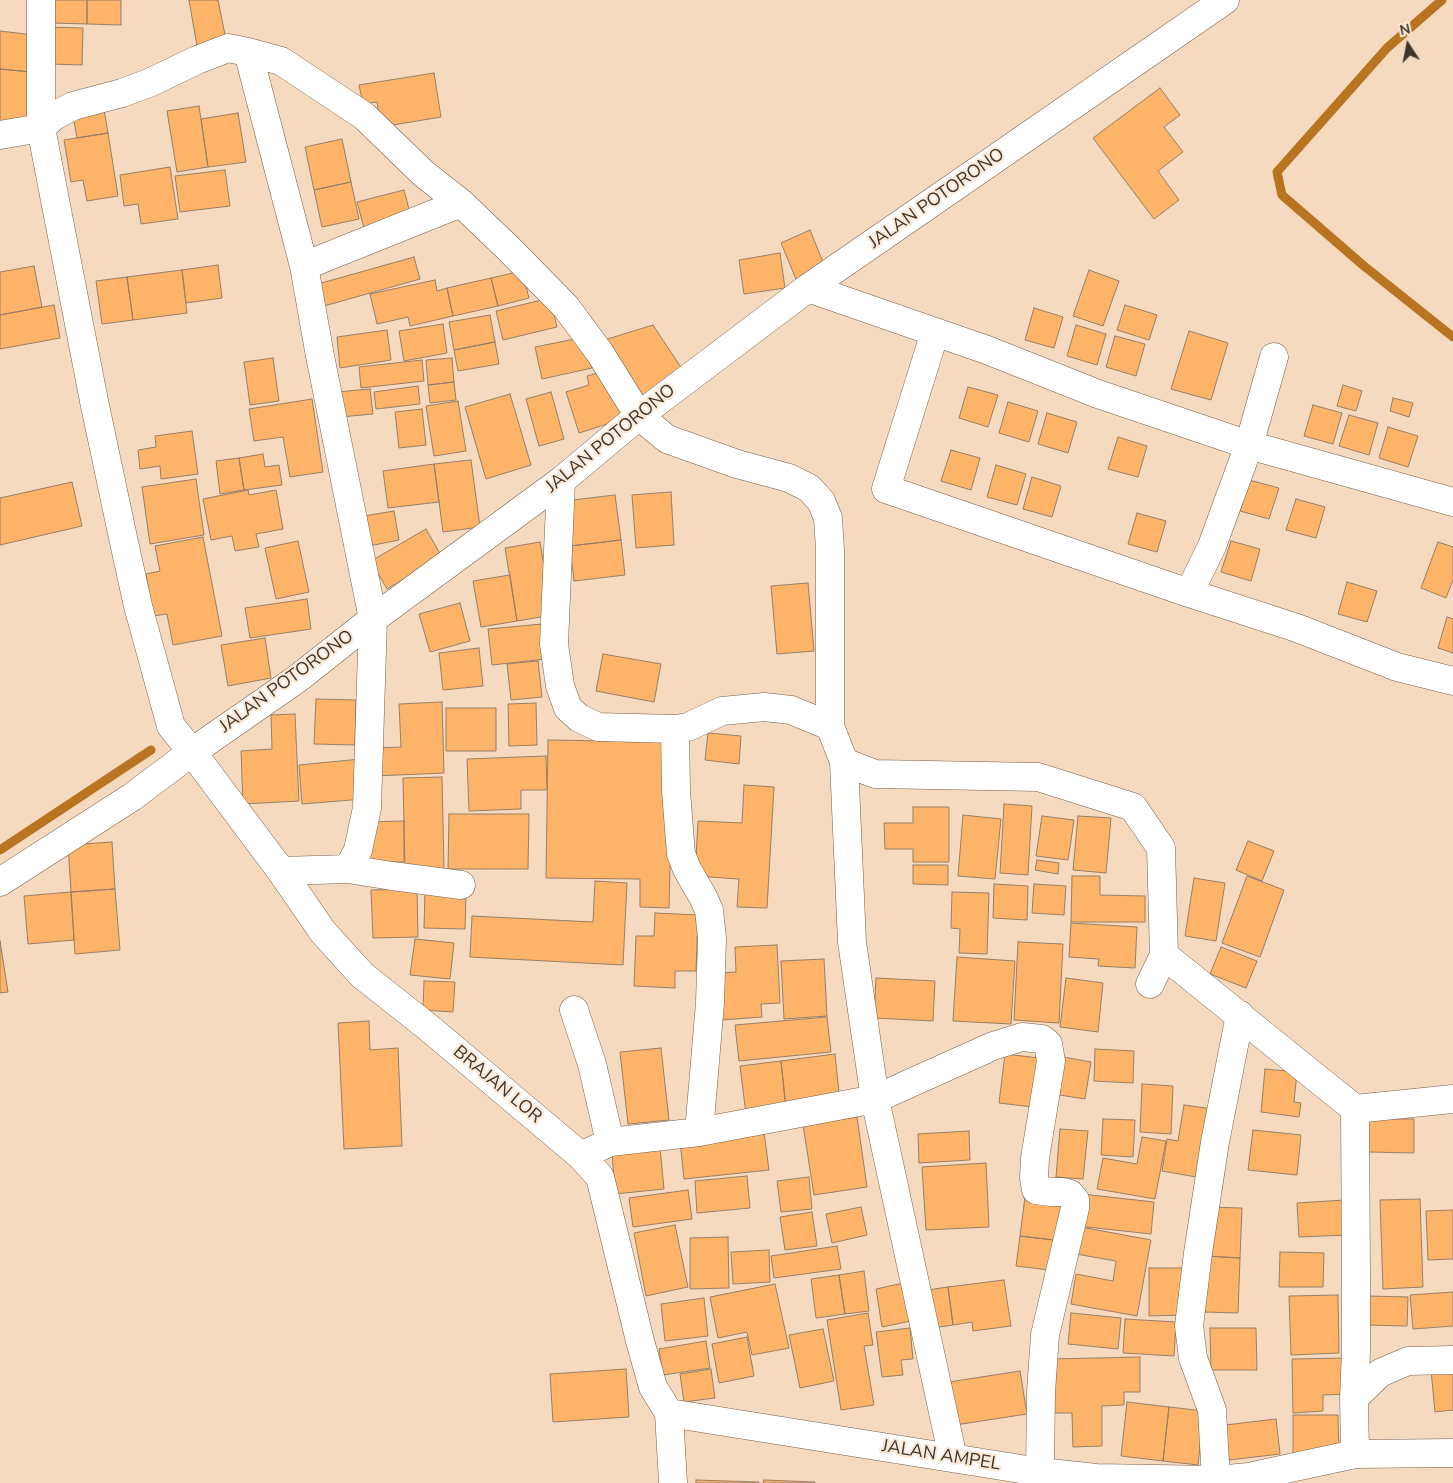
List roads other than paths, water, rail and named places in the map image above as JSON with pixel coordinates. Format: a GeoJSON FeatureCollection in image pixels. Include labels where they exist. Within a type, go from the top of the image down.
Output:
{"type":"FeatureCollection","features":[{"type":"Feature","properties":{"kind":"street","name":"BRAJAN LOR"},"geometry":{"type":"LineString","coordinates":[[41,0],[41,128],[94,401],[138,606],[170,726],[192,752],[281,871],[323,932],[362,975],[429,1028],[582,1156],[600,1177],[653,1388],[669,1413],[673,1483]]}},
{"type":"Feature","properties":{"kind":"street","name":"JALAN POTORONO"},"geometry":{"type":"LineString","coordinates":[[0,882],[132,797],[192,752],[298,678],[373,619],[561,481],[639,416],[808,288],[1225,0]]}},
{"type":"Feature","properties":{"kind":"street"},"geometry":{"type":"LineString","coordinates":[[0,135],[41,128],[54,116],[73,106],[122,93],[150,83],[197,60],[228,48],[282,62],[364,116],[424,174],[461,203],[508,249],[566,308],[600,354],[639,416],[667,439],[737,464],[788,478],[809,488],[820,501],[828,518],[830,549],[830,726],[844,762],[852,942],[875,1099],[953,1458]]}},
{"type":"Feature","properties":{"kind":"street"},"geometry":{"type":"LineString","coordinates":[[248,52],[304,266],[320,356],[373,619],[367,808],[358,850],[348,869]]}},
{"type":"Feature","properties":{"kind":"street"},"geometry":{"type":"LineString","coordinates":[[304,266],[461,203]]}},
{"type":"Feature","properties":{"kind":"street"},"geometry":{"type":"LineString","coordinates":[[808,288],[987,350],[1098,394],[1249,445],[1453,502]]}},
{"type":"Feature","properties":{"kind":"street"},"geometry":{"type":"LineString","coordinates":[[935,332],[886,488],[1189,593],[1297,628],[1397,667],[1453,681]]}},
{"type":"Feature","properties":{"kind":"street"},"geometry":{"type":"LineString","coordinates":[[1189,593],[1212,546],[1249,445],[1274,357]]}},
{"type":"Feature","properties":{"kind":"street"},"geometry":{"type":"LineString","coordinates":[[561,481],[554,644],[560,686],[568,708],[579,718],[598,727],[675,729],[688,727],[722,711],[764,707],[792,710],[830,726]]}},
{"type":"Feature","properties":{"kind":"street"},"geometry":{"type":"LineString","coordinates":[[675,729],[676,791],[681,854],[709,910],[712,938],[710,1003],[700,1132]]}},
{"type":"Feature","properties":{"kind":"street"},"geometry":{"type":"LineString","coordinates":[[844,762],[875,774],[1038,777],[1133,807],[1161,848],[1164,955],[1150,984]]}},
{"type":"Feature","properties":{"kind":"street"},"geometry":{"type":"LineString","coordinates":[[281,871],[348,869],[461,885]]}},
{"type":"Feature","properties":{"kind":"street"},"geometry":{"type":"LineString","coordinates":[[1164,955],[1355,1109],[1453,1099]]}},
{"type":"Feature","properties":{"kind":"street"},"geometry":{"type":"LineString","coordinates":[[574,1010],[592,1064],[610,1142]]}},
{"type":"Feature","properties":{"kind":"street"},"geometry":{"type":"LineString","coordinates":[[1216,1480],[1212,1410],[1193,1358],[1189,1326],[1215,1142],[1240,1016]]}},
{"type":"Feature","properties":{"kind":"street"},"geometry":{"type":"LineString","coordinates":[[582,1156],[610,1142],[700,1132],[875,1099],[994,1046],[1022,1037],[1042,1039],[1048,1044],[1051,1062],[1035,1158],[1034,1178],[1036,1190],[1070,1194],[1075,1200],[1075,1208],[1045,1335],[1041,1392],[1040,1472]]}},
{"type":"Feature","properties":{"kind":"street"},"geometry":{"type":"LineString","coordinates":[[1355,1109],[1355,1454]]}},
{"type":"Feature","properties":{"kind":"street"},"geometry":{"type":"LineString","coordinates":[[1354,1398],[1380,1373],[1408,1361],[1453,1360]]}},
{"type":"Feature","properties":{"kind":"street","name":"JALAN AMPEL"},"geometry":{"type":"LineString","coordinates":[[669,1413],[1096,1480],[1216,1480],[1249,1478],[1355,1454],[1453,1453]]}},
{"type":"Feature","properties":{"kind":"waterway"},"geometry":{"type":"LineString","coordinates":[[1442,0],[1387,48],[1277,172],[1282,195],[1364,266],[1453,337]]}},
{"type":"Feature","properties":{"kind":"waterway"},"geometry":{"type":"LineString","coordinates":[[0,850],[151,750]]}}]}
